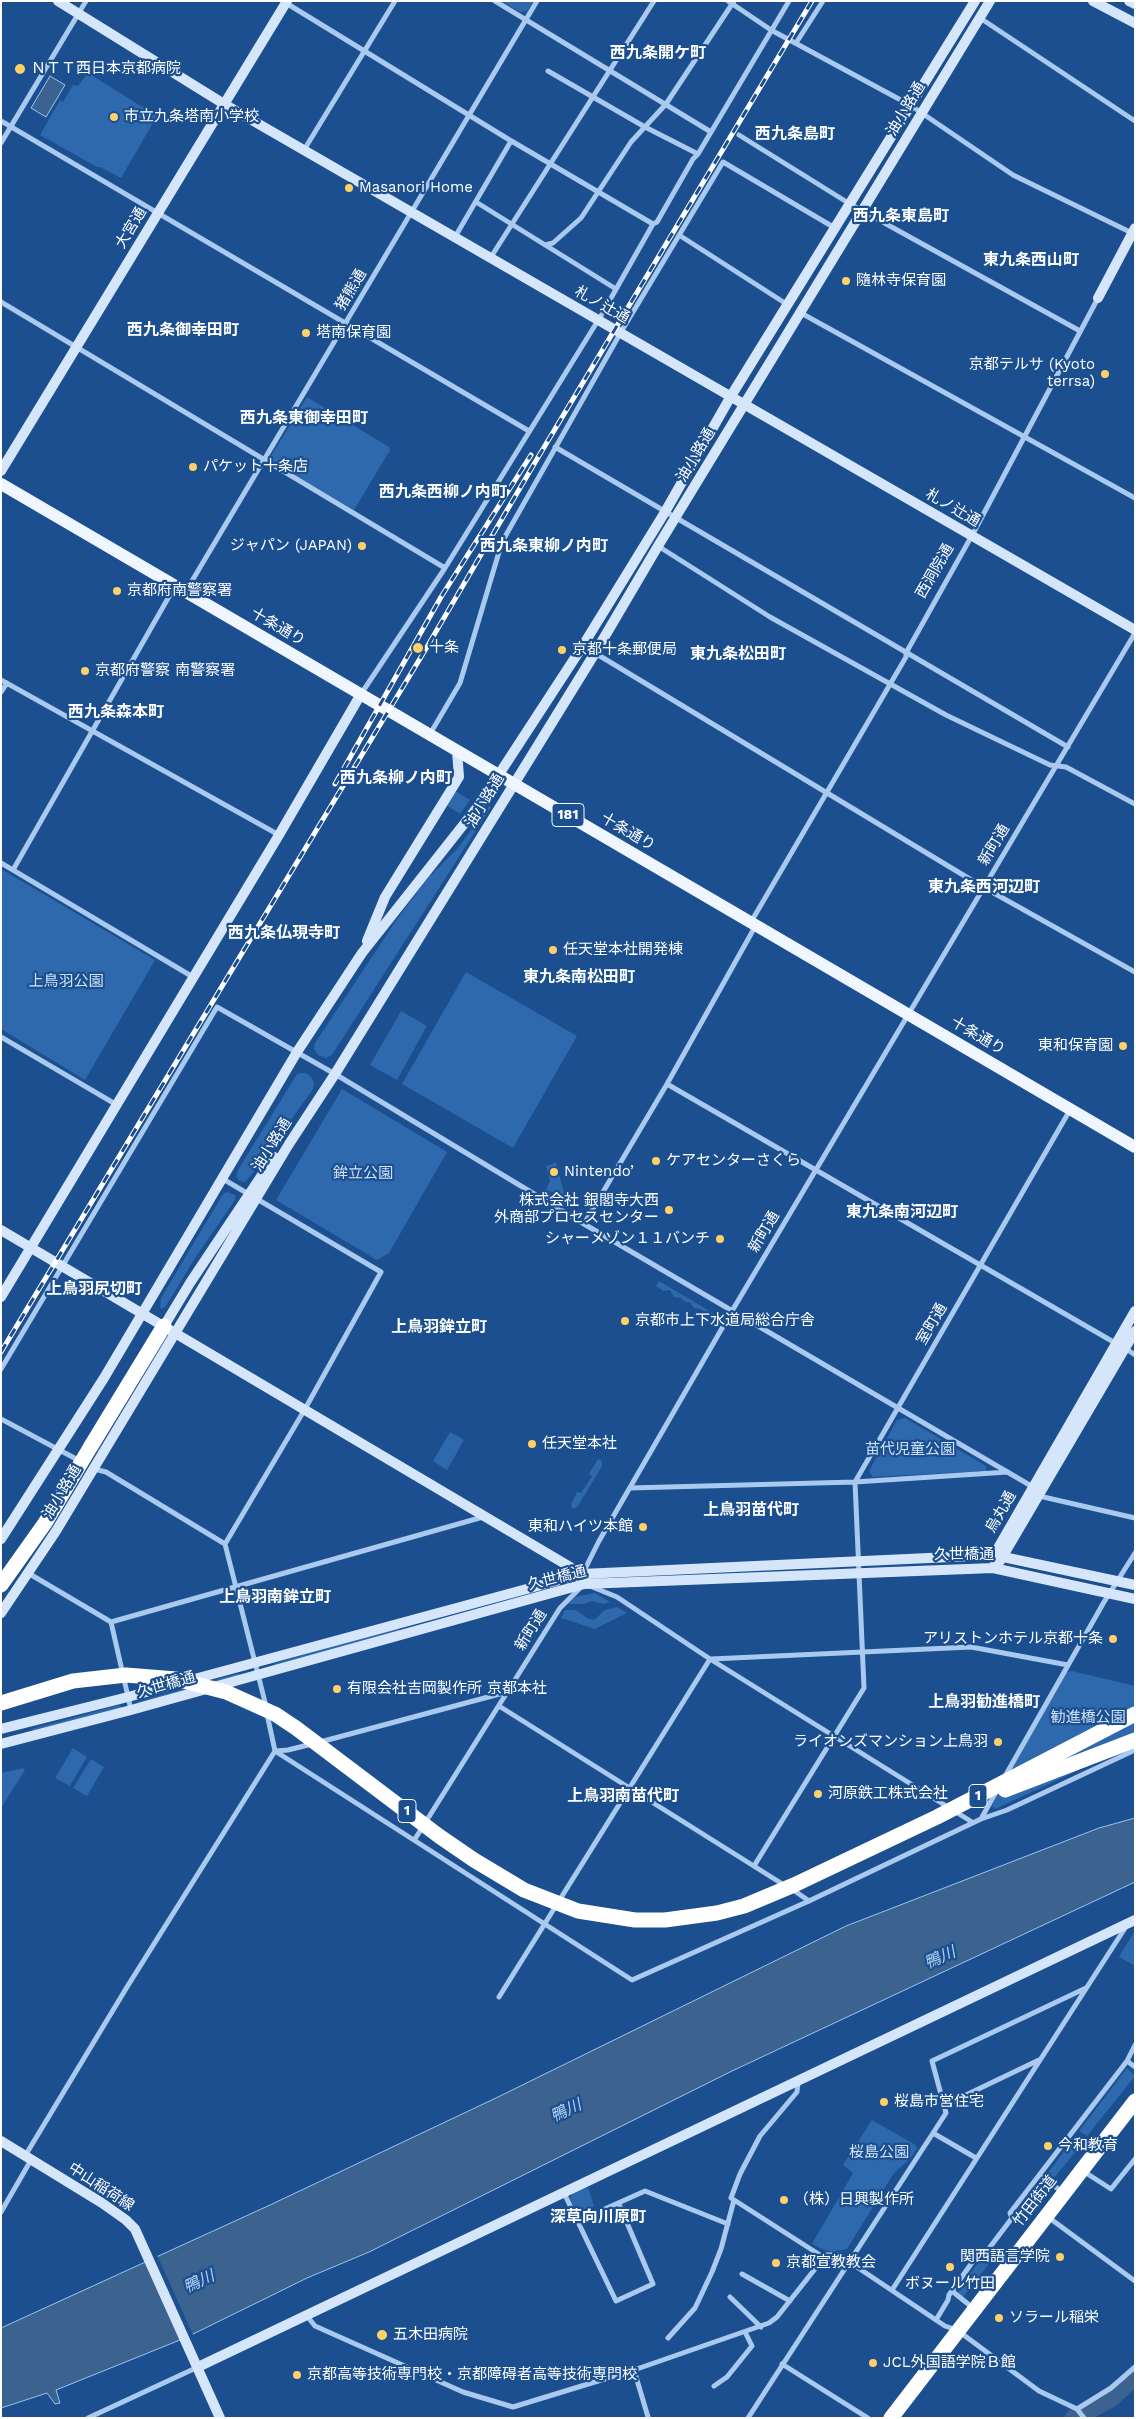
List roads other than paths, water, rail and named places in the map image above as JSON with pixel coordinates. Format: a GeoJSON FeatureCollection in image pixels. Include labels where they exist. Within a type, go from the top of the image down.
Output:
{"type":"FeatureCollection","features":[{"type":"Feature","properties":{"kind":"highway"},"geometry":{"type":"LineString","coordinates":[[1,1587],[45,1523],[91,1446],[170,1329]]}},
{"type":"Feature","properties":{"kind":"highway","name":"1"},"geometry":{"type":"LineString","coordinates":[[1,1704],[73,1682],[126,1675],[176,1679],[226,1692],[274,1714],[296,1728],[439,1836],[499,1876],[533,1894],[578,1911],[635,1920],[693,1918],[744,1906],[937,1817],[1135,1714]]}},
{"type":"Feature","properties":{"kind":"highway","name":"1"},"geometry":{"type":"LineString","coordinates":[[818,1873],[880,1849],[1005,1790],[1135,1721]]}},
{"type":"Feature","properties":{"kind":"highway"},"geometry":{"type":"LineString","coordinates":[[1005,1790],[1135,1740]]}},
{"type":"Feature","properties":{"kind":"highway","name":"竹田街道"},"geometry":{"type":"LineString","coordinates":[[891,2418],[956,2330],[1080,2170],[1134,2104]]}},
{"type":"Feature","properties":{"kind":"main road","name":"十条通り"},"geometry":{"type":"LineString","coordinates":[[1,484],[1135,1147]]}},
{"type":"Feature","properties":{"kind":"street","name":"札ノ辻通"},"geometry":{"type":"LineString","coordinates":[[58,1],[224,104],[621,332],[1135,632]]}},
{"type":"Feature","properties":{"kind":"street"},"geometry":{"type":"LineString","coordinates":[[1,143],[86,1]]}},
{"type":"Feature","properties":{"kind":"street"},"geometry":{"type":"LineString","coordinates":[[304,150],[394,1]]}},
{"type":"Feature","properties":{"kind":"street"},"geometry":{"type":"LineString","coordinates":[[496,1],[711,132]]}},
{"type":"Feature","properties":{"kind":"street","name":"猪熊通"},"geometry":{"type":"LineString","coordinates":[[12,870],[92,730],[180,589],[264,460],[537,1]]}},
{"type":"Feature","properties":{"kind":"street"},"geometry":{"type":"LineString","coordinates":[[490,257],[654,1]]}},
{"type":"Feature","properties":{"kind":"street"},"geometry":{"type":"LineString","coordinates":[[1,1297],[279,835],[361,694],[445,568],[530,431],[789,1]]}},
{"type":"Feature","properties":{"kind":"street"},"geometry":{"type":"LineString","coordinates":[[796,43],[823,1]]}},
{"type":"Feature","properties":{"kind":"street","name":"油小路通"},"geometry":{"type":"LineString","coordinates":[[1,1539],[59,1450],[223,1179],[297,1052],[362,953],[479,805],[582,647],[665,512],[731,396],[975,1]]}},
{"type":"Feature","properties":{"kind":"street","name":"油小路通"},"geometry":{"type":"LineString","coordinates":[[1,1613],[94,1469],[170,1329],[190,1283],[253,1196],[335,1074],[595,653],[744,404],[990,1]]}},
{"type":"Feature","properties":{"kind":"street"},"geometry":{"type":"LineString","coordinates":[[1093,1],[1135,23]]}},
{"type":"Feature","properties":{"kind":"street"},"geometry":{"type":"LineString","coordinates":[[1129,1],[1135,4]]}},
{"type":"Feature","properties":{"kind":"street"},"geometry":{"type":"LineString","coordinates":[[287,2],[511,141],[653,224]]}},
{"type":"Feature","properties":{"kind":"street","name":"大宮通"},"geometry":{"type":"LineString","coordinates":[[1,471],[287,2]]}},
{"type":"Feature","properties":{"kind":"street"},"geometry":{"type":"LineString","coordinates":[[545,245],[553,243],[582,218],[631,142],[666,104],[732,2],[772,30],[910,105],[1013,175],[1133,230]]}},
{"type":"Feature","properties":{"kind":"street"},"geometry":{"type":"LineString","coordinates":[[980,17],[1135,121]]}},
{"type":"Feature","properties":{"kind":"street"},"geometry":{"type":"LineString","coordinates":[[548,71],[645,127],[698,154]]}},
{"type":"Feature","properties":{"kind":"street"},"geometry":{"type":"LineString","coordinates":[[1,121],[530,431]]}},
{"type":"Feature","properties":{"kind":"street"},"geometry":{"type":"LineString","coordinates":[[738,135],[850,204],[1080,332]]}},
{"type":"Feature","properties":{"kind":"street"},"geometry":{"type":"LineString","coordinates":[[455,237],[511,141]]}},
{"type":"Feature","properties":{"kind":"street"},"geometry":{"type":"LineString","coordinates":[[430,735],[460,683],[502,542],[621,332],[723,162],[835,228]]}},
{"type":"Feature","properties":{"kind":"street"},"geometry":{"type":"LineString","coordinates":[[476,202],[616,289]]}},
{"type":"Feature","properties":{"kind":"street","name":"西洞院通"},"geometry":{"type":"LineString","coordinates":[[584,1224],[667,1084],[753,924],[906,657],[906,652],[972,536],[1133,230]]}},
{"type":"Feature","properties":{"kind":"street"},"geometry":{"type":"LineString","coordinates":[[680,236],[788,305]]}},
{"type":"Feature","properties":{"kind":"street"},"geometry":{"type":"LineString","coordinates":[[1,302],[445,568]]}},
{"type":"Feature","properties":{"kind":"street"},"geometry":{"type":"LineString","coordinates":[[800,312],[1135,498]]}},
{"type":"Feature","properties":{"kind":"street"},"geometry":{"type":"LineString","coordinates":[[555,448],[1068,747]]}},
{"type":"Feature","properties":{"kind":"street"},"geometry":{"type":"LineString","coordinates":[[658,546],[763,613],[890,683],[1001,743],[1050,765],[1066,767],[1135,804]]}},
{"type":"Feature","properties":{"kind":"street","name":"新町通"},"geometry":{"type":"LineString","coordinates":[[415,1839],[560,1608],[583,1579],[630,1488],[732,1310],[1135,632]]}},
{"type":"Feature","properties":{"kind":"street"},"geometry":{"type":"LineString","coordinates":[[595,653],[983,888],[1135,972]]}},
{"type":"Feature","properties":{"kind":"street"},"geometry":{"type":"LineString","coordinates":[[1,692],[4,681],[279,835]]}},
{"type":"Feature","properties":{"kind":"street"},"geometry":{"type":"LineString","coordinates":[[362,953],[385,897],[459,777],[457,751]]}},
{"type":"Feature","properties":{"kind":"street"},"geometry":{"type":"LineString","coordinates":[[1,863],[194,977]]}},
{"type":"Feature","properties":{"kind":"street"},"geometry":{"type":"LineString","coordinates":[[1,1369],[217,1007],[335,1074],[584,1224],[1008,1472],[1036,1492],[1135,1518]]}},
{"type":"Feature","properties":{"kind":"street"},"geometry":{"type":"LineString","coordinates":[[1,1036],[117,1105]]}},
{"type":"Feature","properties":{"kind":"street"},"geometry":{"type":"LineString","coordinates":[[667,1084],[1135,1355]]}},
{"type":"Feature","properties":{"kind":"street","name":"室町通"},"geometry":{"type":"LineString","coordinates":[[855,1482],[1070,1109]]}},
{"type":"Feature","properties":{"kind":"street"},"geometry":{"type":"LineString","coordinates":[[1,2212],[28,2158],[127,1987],[275,1751],[256,1662],[225,1544],[305,1410],[381,1272],[223,1179]]}},
{"type":"Feature","properties":{"kind":"street"},"geometry":{"type":"LineString","coordinates":[[1,1230],[486,1516],[583,1579],[616,1597],[710,1659],[835,1735],[972,1822]]}},
{"type":"Feature","properties":{"kind":"street","name":"烏丸通"},"geometry":{"type":"LineString","coordinates":[[993,1568],[1120,1346],[1135,1311]]}},
{"type":"Feature","properties":{"kind":"street","name":"烏丸通"},"geometry":{"type":"LineString","coordinates":[[1120,1346],[1135,1331]]}},
{"type":"Feature","properties":{"kind":"street"},"geometry":{"type":"LineString","coordinates":[[1,1419],[94,1469],[106,1472],[225,1544]]}},
{"type":"Feature","properties":{"kind":"street"},"geometry":{"type":"LineString","coordinates":[[630,1488],[855,1482],[1008,1472]]}},
{"type":"Feature","properties":{"kind":"street"},"geometry":{"type":"LineString","coordinates":[[754,1866],[864,1688],[864,1652],[855,1482]]}},
{"type":"Feature","properties":{"kind":"street"},"geometry":{"type":"LineString","coordinates":[[28,1573],[111,1622],[486,1516]]}},
{"type":"Feature","properties":{"kind":"street"},"geometry":{"type":"LineString","coordinates":[[980,1819],[1068,1665],[1135,1553]]}},
{"type":"Feature","properties":{"kind":"street","name":"久世橋通"},"geometry":{"type":"LineString","coordinates":[[1,1729],[128,1697],[404,1621],[583,1579],[859,1567],[999,1556],[1135,1585]]}},
{"type":"Feature","properties":{"kind":"street","name":"久世橋通"},"geometry":{"type":"LineString","coordinates":[[859,1567],[993,1568],[1135,1599]]}},
{"type":"Feature","properties":{"kind":"street","name":"久世橋通"},"geometry":{"type":"LineString","coordinates":[[1,1744],[407,1634],[583,1579]]}},
{"type":"Feature","properties":{"kind":"street"},"geometry":{"type":"LineString","coordinates":[[1,1587],[13,1596]]}},
{"type":"Feature","properties":{"kind":"street"},"geometry":{"type":"LineString","coordinates":[[404,1621],[407,1634]]}},
{"type":"Feature","properties":{"kind":"street"},"geometry":{"type":"LineString","coordinates":[[111,1622],[131,1710]]}},
{"type":"Feature","properties":{"kind":"street"},"geometry":{"type":"LineString","coordinates":[[710,1659],[971,1647],[1068,1665]]}},
{"type":"Feature","properties":{"kind":"street"},"geometry":{"type":"LineString","coordinates":[[499,1997],[628,1787],[710,1659]]}},
{"type":"Feature","properties":{"kind":"street"},"geometry":{"type":"LineString","coordinates":[[275,1751],[288,1750],[507,1692]]}},
{"type":"Feature","properties":{"kind":"street"},"geometry":{"type":"LineString","coordinates":[[499,1706],[809,1900]]}},
{"type":"Feature","properties":{"kind":"street"},"geometry":{"type":"LineString","coordinates":[[24,1724],[26,1737]]}},
{"type":"Feature","properties":{"kind":"street"},"geometry":{"type":"LineString","coordinates":[[275,1751],[415,1839],[632,1980],[809,1900],[972,1822],[1007,1810],[1135,1750]]}},
{"type":"Feature","properties":{"kind":"street"},"geometry":{"type":"LineString","coordinates":[[892,2290],[1086,1988],[1132,1922]]}},
{"type":"Feature","properties":{"kind":"street"},"geometry":{"type":"LineString","coordinates":[[88,2418],[196,2363],[307,2316],[1132,1922]]}},
{"type":"Feature","properties":{"kind":"street"},"geometry":{"type":"LineString","coordinates":[[748,2418],[946,2113],[932,2061],[1086,1988]]}},
{"type":"Feature","properties":{"kind":"street"},"geometry":{"type":"LineString","coordinates":[[936,2320],[952,2291],[976,2257],[984,2255],[1012,2218],[1010,2213],[1128,2061],[1135,2045]]}},
{"type":"Feature","properties":{"kind":"street"},"geometry":{"type":"LineString","coordinates":[[945,2105],[1040,2060]]}},
{"type":"Feature","properties":{"kind":"street"},"geometry":{"type":"LineString","coordinates":[[1128,2061],[1135,2067]]}},
{"type":"Feature","properties":{"kind":"street"},"geometry":{"type":"LineString","coordinates":[[668,2338],[695,2308],[722,2249],[734,2200],[732,2198],[740,2174],[760,2136],[796,2092],[798,2082]]}},
{"type":"Feature","properties":{"kind":"street"},"geometry":{"type":"LineString","coordinates":[[933,2133],[976,2158]]}},
{"type":"Feature","properties":{"kind":"street","name":"中山稲荷線"},"geometry":{"type":"LineString","coordinates":[[1,2141],[126,2220],[139,2235],[220,2418]]}},
{"type":"Feature","properties":{"kind":"street"},"geometry":{"type":"LineString","coordinates":[[1080,2170],[1111,2189],[1135,2159]]}},
{"type":"Feature","properties":{"kind":"street"},"geometry":{"type":"LineString","coordinates":[[1040,2174],[1063,2193]]}},
{"type":"Feature","properties":{"kind":"street"},"geometry":{"type":"LineString","coordinates":[[578,2221],[645,2191],[728,2224]]}},
{"type":"Feature","properties":{"kind":"street"},"geometry":{"type":"LineString","coordinates":[[564,2193],[616,2300],[653,2284],[619,2204]]}},
{"type":"Feature","properties":{"kind":"street"},"geometry":{"type":"LineString","coordinates":[[734,2200],[820,2255],[835,2253],[936,2320],[956,2330],[1039,2391],[1077,2409],[1084,2418]]}},
{"type":"Feature","properties":{"kind":"street"},"geometry":{"type":"LineString","coordinates":[[1045,2215],[1135,2281]]}},
{"type":"Feature","properties":{"kind":"street"},"geometry":{"type":"LineString","coordinates":[[307,2316],[315,2326],[463,2392],[513,2407],[634,2370],[760,2327],[777,2317],[826,2255]]}},
{"type":"Feature","properties":{"kind":"street"},"geometry":{"type":"LineString","coordinates":[[742,2274],[790,2301]]}},
{"type":"Feature","properties":{"kind":"street"},"geometry":{"type":"LineString","coordinates":[[952,2291],[974,2309]]}},
{"type":"Feature","properties":{"kind":"street"},"geometry":{"type":"LineString","coordinates":[[730,2297],[760,2327]]}},
{"type":"Feature","properties":{"kind":"street"},"geometry":{"type":"LineString","coordinates":[[714,2386],[727,2376],[752,2346],[745,2332]]}},
{"type":"Feature","properties":{"kind":"street"},"geometry":{"type":"LineString","coordinates":[[782,2364],[868,2418]]}},
{"type":"Feature","properties":{"kind":"street"},"geometry":{"type":"LineString","coordinates":[[1077,2409],[1112,2388],[1135,2367]]}},
{"type":"Feature","properties":{"kind":"street"},"geometry":{"type":"LineString","coordinates":[[634,2370],[648,2417]]}},
{"type":"Feature","properties":{"kind":"water"},"geometry":{"type":"Polygon","coordinates":[[[50,76],[65,85],[46,117],[31,108],[50,76]]]}},
{"type":"Feature","properties":{"kind":"water","name":"鴨川"},"geometry":{"type":"Polygon","coordinates":[[[1135,1818],[1135,1882],[732,2071],[369,2252],[307,2278],[185,2338],[56,2390],[60,2403],[55,2404],[47,2393],[1,2408],[1,2328],[270,2205],[498,2097],[846,1926],[1099,1828],[1135,1818]]]}},
{"type":"Feature","properties":{"kind":"waterway"},"geometry":{"type":"LineString","coordinates":[[1074,2418],[1110,2399],[1135,2377]]}},
{"type":"Feature","properties":{"kind":"railway"},"geometry":{"type":"LineString","coordinates":[[1,1352],[424,652],[537,459],[812,1]]}},
{"type":"Feature","properties":{"kind":"railway"},"geometry":{"type":"LineString","coordinates":[[335,784],[441,597],[531,455]]}},
{"type":"Feature","properties":{"kind":"place","name":"ＮＴＴ西日本京都病院"},"geometry":{"type":"Point","coordinates":[20,69]}},
{"type":"Feature","properties":{"kind":"place","name":"市立九条塔南小学校"},"geometry":{"type":"Point","coordinates":[114,117]}},
{"type":"Feature","properties":{"kind":"place","name":"Masanori Home"},"geometry":{"type":"Point","coordinates":[349,188]}},
{"type":"Feature","properties":{"kind":"place","name":"隨林寺保育園"},"geometry":{"type":"Point","coordinates":[846,281]}},
{"type":"Feature","properties":{"kind":"place","name":"塔南保育園"},"geometry":{"type":"Point","coordinates":[306,333]}},
{"type":"Feature","properties":{"kind":"place","name":"京都テルサ (Kyoto terrsa)"},"geometry":{"type":"Point","coordinates":[1105,374]}},
{"type":"Feature","properties":{"kind":"place","name":"パケット十条店"},"geometry":{"type":"Point","coordinates":[193,467]}},
{"type":"Feature","properties":{"kind":"place","name":"ジャパン (JAPAN)"},"geometry":{"type":"Point","coordinates":[362,546]}},
{"type":"Feature","properties":{"kind":"place","name":"京都府南警察署"},"geometry":{"type":"Point","coordinates":[117,591]}},
{"type":"Feature","properties":{"kind":"place","name":"十条"},"geometry":{"type":"Point","coordinates":[418,648]}},
{"type":"Feature","properties":{"kind":"place","name":"京都十条郵便局"},"geometry":{"type":"Point","coordinates":[562,650]}},
{"type":"Feature","properties":{"kind":"place","name":"京都府警察 南警察署"},"geometry":{"type":"Point","coordinates":[85,671]}},
{"type":"Feature","properties":{"kind":"place","name":"任天堂本社開発棟"},"geometry":{"type":"Point","coordinates":[553,950]}},
{"type":"Feature","properties":{"kind":"place","name":"東和保育園"},"geometry":{"type":"Point","coordinates":[1123,1046]}},
{"type":"Feature","properties":{"kind":"place","name":"ケアセンターさくら"},"geometry":{"type":"Point","coordinates":[656,1161]}},
{"type":"Feature","properties":{"kind":"place","name":"Nintendo’"},"geometry":{"type":"Point","coordinates":[554,1172]}},
{"type":"Feature","properties":{"kind":"place","name":"株式会社 銀閣寺大西 外商部プロセスセンター"},"geometry":{"type":"Point","coordinates":[669,1210]}},
{"type":"Feature","properties":{"kind":"place","name":"シャーメゾン１１バンチ"},"geometry":{"type":"Point","coordinates":[720,1239]}},
{"type":"Feature","properties":{"kind":"place","name":"京都市上下水道局総合庁舎"},"geometry":{"type":"Point","coordinates":[625,1321]}},
{"type":"Feature","properties":{"kind":"place","name":"任天堂本社"},"geometry":{"type":"Point","coordinates":[532,1444]}},
{"type":"Feature","properties":{"kind":"place","name":"東和ハイツ本館"},"geometry":{"type":"Point","coordinates":[643,1527]}},
{"type":"Feature","properties":{"kind":"place","name":"アリストンホテル京都十条"},"geometry":{"type":"Point","coordinates":[1113,1639]}},
{"type":"Feature","properties":{"kind":"place","name":"有限会社吉岡製作所 京都本社"},"geometry":{"type":"Point","coordinates":[337,1689]}},
{"type":"Feature","properties":{"kind":"place","name":"ライオンズマンション上鳥羽"},"geometry":{"type":"Point","coordinates":[998,1742]}},
{"type":"Feature","properties":{"kind":"place","name":"河原鉄工株式会社"},"geometry":{"type":"Point","coordinates":[818,1794]}},
{"type":"Feature","properties":{"kind":"place","name":"桜島市営住宅"},"geometry":{"type":"Point","coordinates":[884,2102]}},
{"type":"Feature","properties":{"kind":"place","name":"今和教育"},"geometry":{"type":"Point","coordinates":[1048,2146]}},
{"type":"Feature","properties":{"kind":"place","name":"（株）日興製作所"},"geometry":{"type":"Point","coordinates":[784,2200]}},
{"type":"Feature","properties":{"kind":"place","name":"関西語言学院"},"geometry":{"type":"Point","coordinates":[1060,2257]}},
{"type":"Feature","properties":{"kind":"place","name":"京都宣教教会"},"geometry":{"type":"Point","coordinates":[776,2263]}},
{"type":"Feature","properties":{"kind":"place","name":"ボヌール竹田"},"geometry":{"type":"Point","coordinates":[950,2267]}},
{"type":"Feature","properties":{"kind":"place","name":"ソラール稲栄"},"geometry":{"type":"Point","coordinates":[999,2318]}},
{"type":"Feature","properties":{"kind":"place","name":"五木田病院"},"geometry":{"type":"Point","coordinates":[382,2335]}},
{"type":"Feature","properties":{"kind":"place","name":"JCL外国語学院Ｂ館"},"geometry":{"type":"Point","coordinates":[873,2363]}},
{"type":"Feature","properties":{"kind":"place","name":"京都高等技術専門校・京都障碍者高等技術専門校"},"geometry":{"type":"Point","coordinates":[297,2375]}},
{"type":"Feature","properties":{"kind":"district","name":"西九条開ケ町"},"geometry":{"type":"Point","coordinates":[658,53]}},
{"type":"Feature","properties":{"kind":"district","name":"西九条島町"},"geometry":{"type":"Point","coordinates":[795,134]}},
{"type":"Feature","properties":{"kind":"district","name":"西九条東島町"},"geometry":{"type":"Point","coordinates":[901,216]}},
{"type":"Feature","properties":{"kind":"district","name":"東九条西山町"},"geometry":{"type":"Point","coordinates":[1031,260]}},
{"type":"Feature","properties":{"kind":"district","name":"西九条御幸田町"},"geometry":{"type":"Point","coordinates":[183,330]}},
{"type":"Feature","properties":{"kind":"district","name":"西九条東御幸田町"},"geometry":{"type":"Point","coordinates":[304,418]}},
{"type":"Feature","properties":{"kind":"district","name":"西九条西柳ノ内町"},"geometry":{"type":"Point","coordinates":[443,492]}},
{"type":"Feature","properties":{"kind":"district","name":"西九条東柳ノ内町"},"geometry":{"type":"Point","coordinates":[544,546]}},
{"type":"Feature","properties":{"kind":"district","name":"東九条松田町"},"geometry":{"type":"Point","coordinates":[738,654]}},
{"type":"Feature","properties":{"kind":"district","name":"西九条森本町"},"geometry":{"type":"Point","coordinates":[116,712]}},
{"type":"Feature","properties":{"kind":"district","name":"西九条柳ノ内町"},"geometry":{"type":"Point","coordinates":[396,778]}},
{"type":"Feature","properties":{"kind":"district","name":"東九条西河辺町"},"geometry":{"type":"Point","coordinates":[984,887]}},
{"type":"Feature","properties":{"kind":"district","name":"西九条仏現寺町"},"geometry":{"type":"Point","coordinates":[284,933]}},
{"type":"Feature","properties":{"kind":"district","name":"東九条南松田町"},"geometry":{"type":"Point","coordinates":[579,977]}},
{"type":"Feature","properties":{"kind":"district","name":"東九条南河辺町"},"geometry":{"type":"Point","coordinates":[902,1212]}},
{"type":"Feature","properties":{"kind":"district","name":"上鳥羽尻切町"},"geometry":{"type":"Point","coordinates":[94,1289]}},
{"type":"Feature","properties":{"kind":"district","name":"上鳥羽鉾立町"},"geometry":{"type":"Point","coordinates":[439,1327]}},
{"type":"Feature","properties":{"kind":"district","name":"上鳥羽苗代町"},"geometry":{"type":"Point","coordinates":[751,1510]}},
{"type":"Feature","properties":{"kind":"district","name":"上鳥羽南鉾立町"},"geometry":{"type":"Point","coordinates":[275,1597]}},
{"type":"Feature","properties":{"kind":"district","name":"上鳥羽勧進橋町"},"geometry":{"type":"Point","coordinates":[984,1702]}},
{"type":"Feature","properties":{"kind":"district","name":"上鳥羽南苗代町"},"geometry":{"type":"Point","coordinates":[623,1796]}},
{"type":"Feature","properties":{"kind":"district","name":"深草向川原町"},"geometry":{"type":"Point","coordinates":[598,2217]}},
{"type":"Feature","properties":{"kind":"park label","name":"上鳥羽公園"},"geometry":{"type":"Point","coordinates":[66,982]}},
{"type":"Feature","properties":{"kind":"park label","name":"鉾立公園"},"geometry":{"type":"Point","coordinates":[363,1174]}},
{"type":"Feature","properties":{"kind":"park label","name":"苗代児童公園"},"geometry":{"type":"Point","coordinates":[910,1450]}},
{"type":"Feature","properties":{"kind":"park label","name":"勧進橋公園"},"geometry":{"type":"Point","coordinates":[1088,1718]}},
{"type":"Feature","properties":{"kind":"park label","name":"桜島公園"},"geometry":{"type":"Point","coordinates":[879,2153]}}]}
